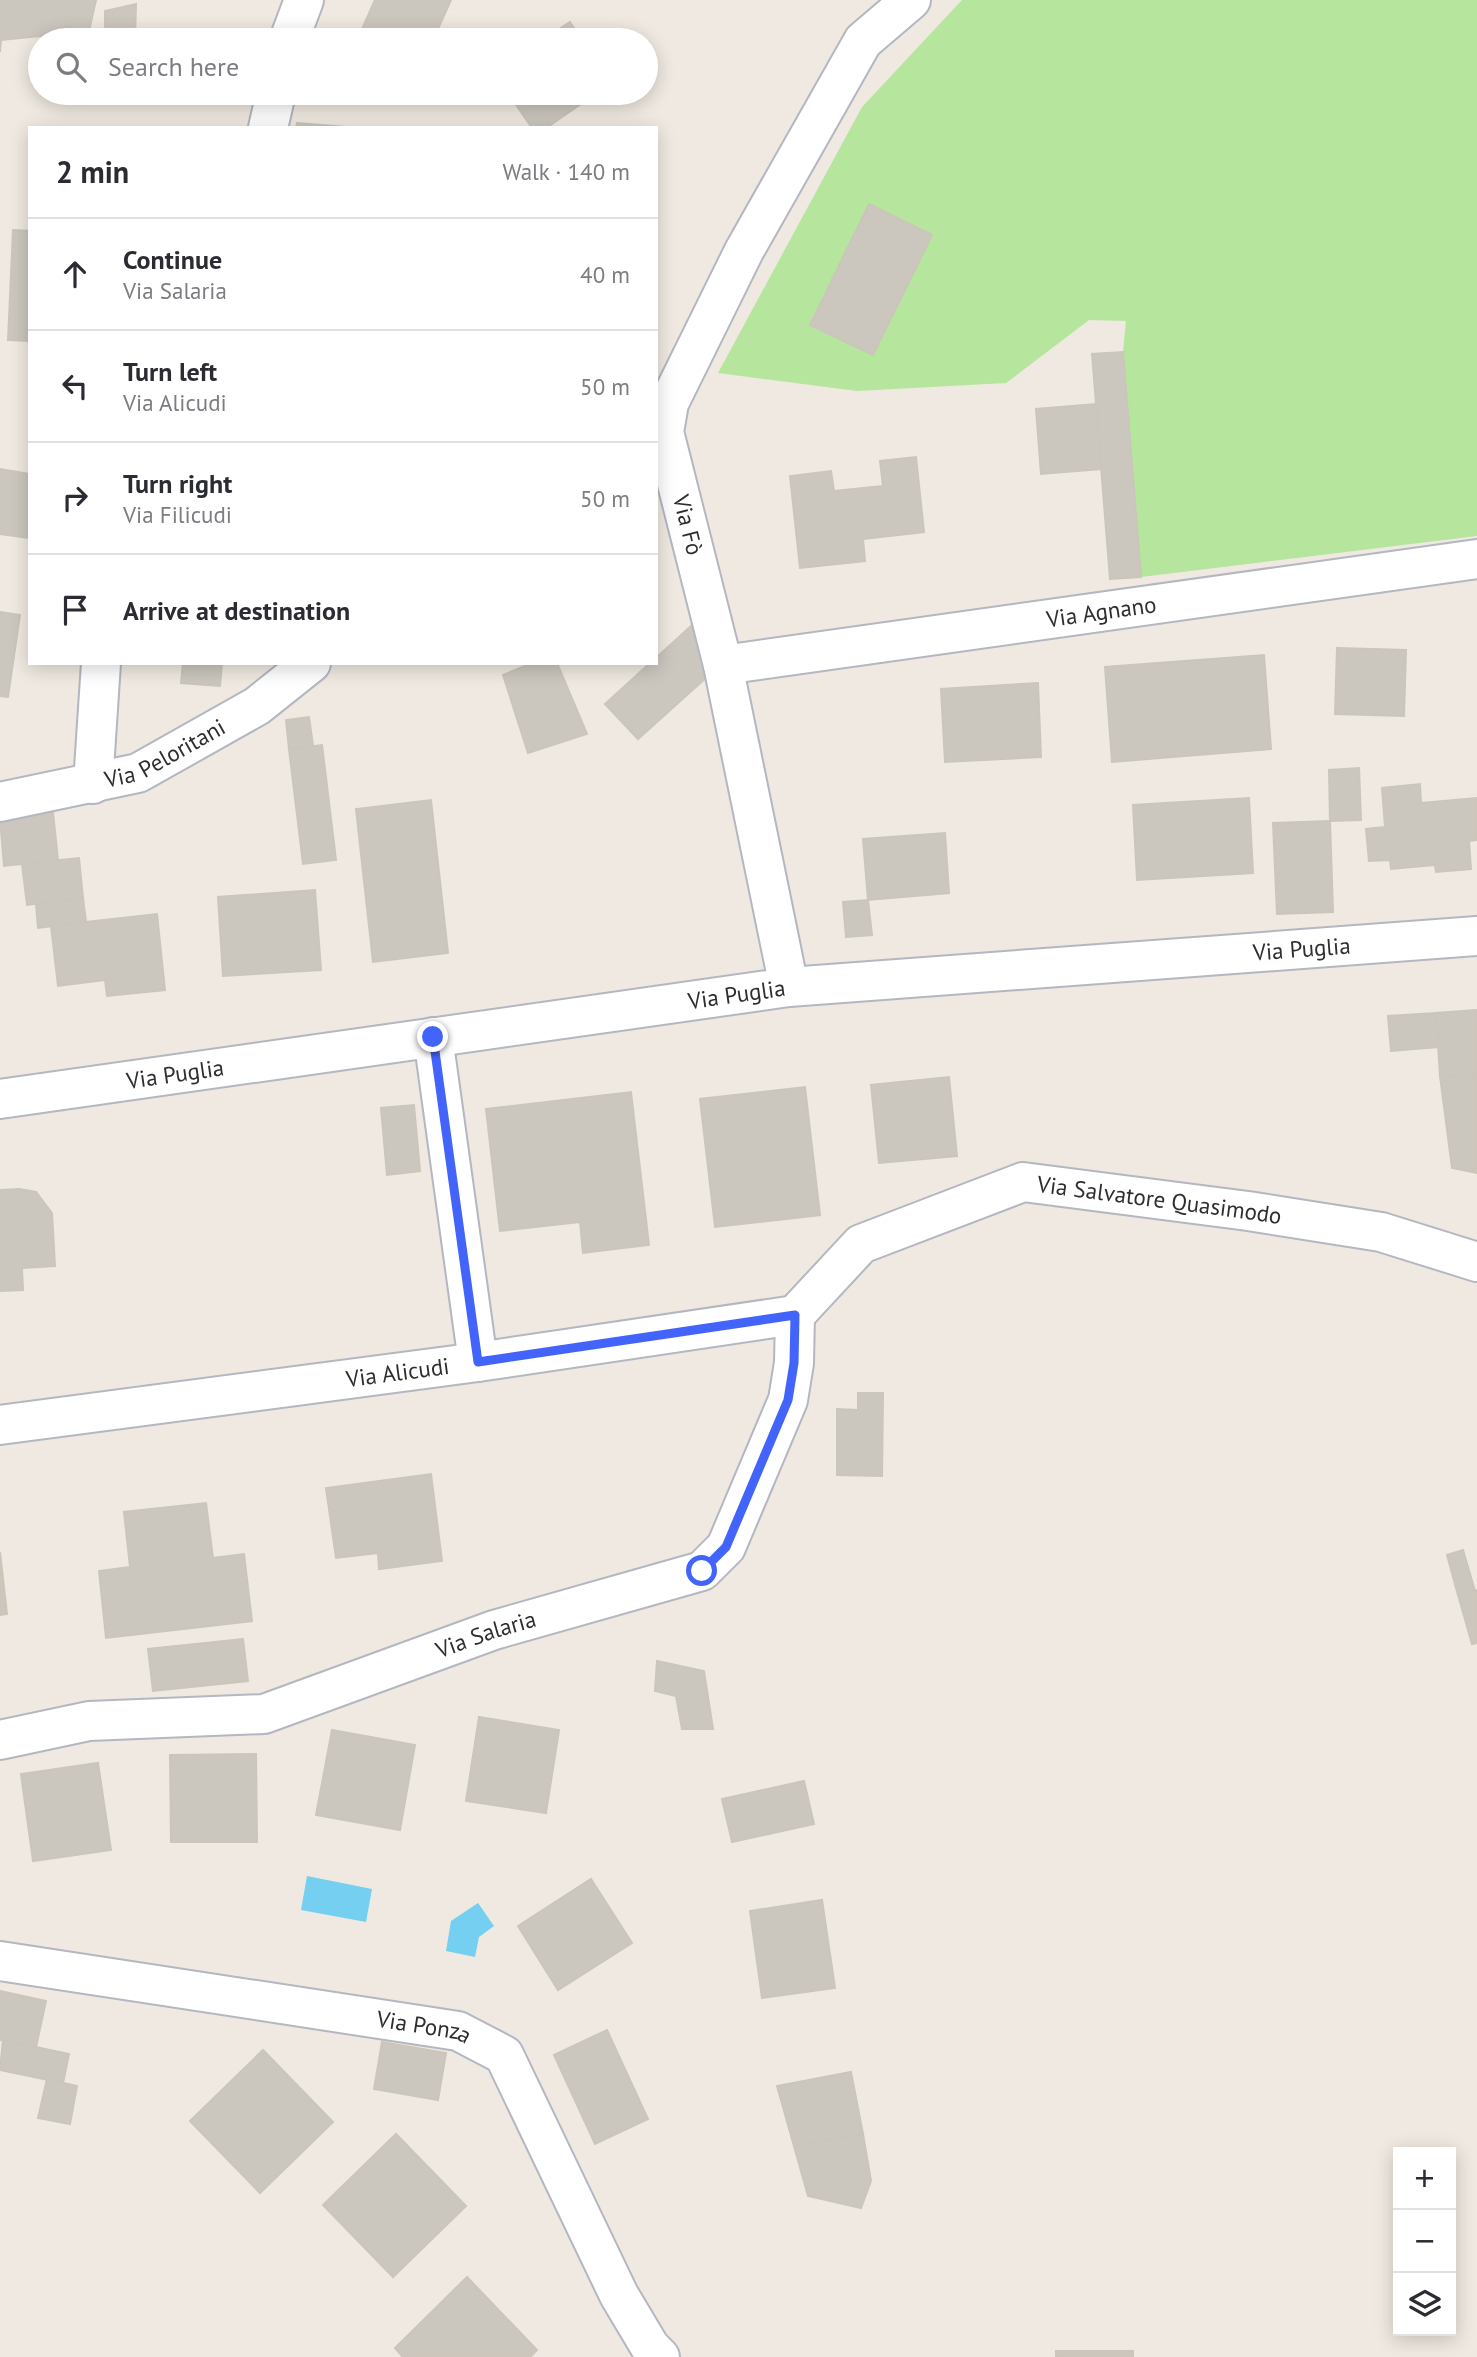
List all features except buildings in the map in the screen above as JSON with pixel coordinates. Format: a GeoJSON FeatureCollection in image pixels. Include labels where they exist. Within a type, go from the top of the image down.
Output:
{"type":"FeatureCollection","features":[{"type":"Feature","properties":{"kind":"street"},"geometry":{"type":"LineString","coordinates":[[294,28],[304,0]]}},
{"type":"Feature","properties":{"kind":"street","name":"Via Fò"},"geometry":{"type":"LineString","coordinates":[[789,987],[723,666],[664,432],[663,406],[744,251],[863,41],[911,0]]}},
{"type":"Feature","properties":{"kind":"street"},"geometry":{"type":"LineString","coordinates":[[268,126],[273,105]]}},
{"type":"Feature","properties":{"kind":"street","name":"Via Agnano"},"geometry":{"type":"LineString","coordinates":[[723,666],[1477,559]]}},
{"type":"Feature","properties":{"kind":"street"},"geometry":{"type":"LineString","coordinates":[[93,784],[101,665]]}},
{"type":"Feature","properties":{"kind":"street","name":"Via Peloritani"},"geometry":{"type":"LineString","coordinates":[[0,802],[138,774],[257,706],[308,665]]}},
{"type":"Feature","properties":{"kind":"street","name":"Via Puglia"},"geometry":{"type":"LineString","coordinates":[[0,1099],[789,987],[1477,936]]}},
{"type":"Feature","properties":{"kind":"street"},"geometry":{"type":"LineString","coordinates":[[433,1037],[478,1362]]}},
{"type":"Feature","properties":{"kind":"street","name":"Via Salvatore Quasimodo"},"geometry":{"type":"LineString","coordinates":[[795,1315],[862,1244],[1023,1182],[1248,1211],[1381,1232],[1477,1262]]}},
{"type":"Feature","properties":{"kind":"street","name":"Via Alicudi"},"geometry":{"type":"LineString","coordinates":[[0,1425],[478,1362],[795,1315]]}},
{"type":"Feature","properties":{"kind":"street","name":"Via Salaria"},"geometry":{"type":"LineString","coordinates":[[0,1740],[89,1721],[264,1714],[494,1629],[702,1571],[726,1547],[788,1400],[794,1363],[795,1315]]}},
{"type":"Feature","properties":{"kind":"street","name":"Via Ponza"},"geometry":{"type":"LineString","coordinates":[[0,1961],[458,2031],[504,2054],[619,2295],[650,2347],[660,2357]]}},
{"type":"Feature","properties":{"kind":"green space"},"geometry":{"type":"Polygon","coordinates":[[[962,0],[1477,0],[1477,536],[1141,577],[1123,352],[1126,321],[1089,320],[1006,383],[857,391],[718,373],[862,107],[962,0]]]}},
{"type":"Feature","properties":{"kind":"water"},"geometry":{"type":"Polygon","coordinates":[[[307,1876],[372,1889],[366,1922],[301,1910],[307,1876]]]}},
{"type":"Feature","properties":{"kind":"water"},"geometry":{"type":"Polygon","coordinates":[[[478,1903],[494,1926],[479,1937],[475,1957],[446,1951],[451,1921],[478,1903]]]}},
{"type":"Feature","properties":{"kind":"route"},"geometry":{"type":"LineString","coordinates":[[433,1037],[478,1362],[795,1315],[794,1363],[788,1400],[726,1547],[702,1571]]}}]}
